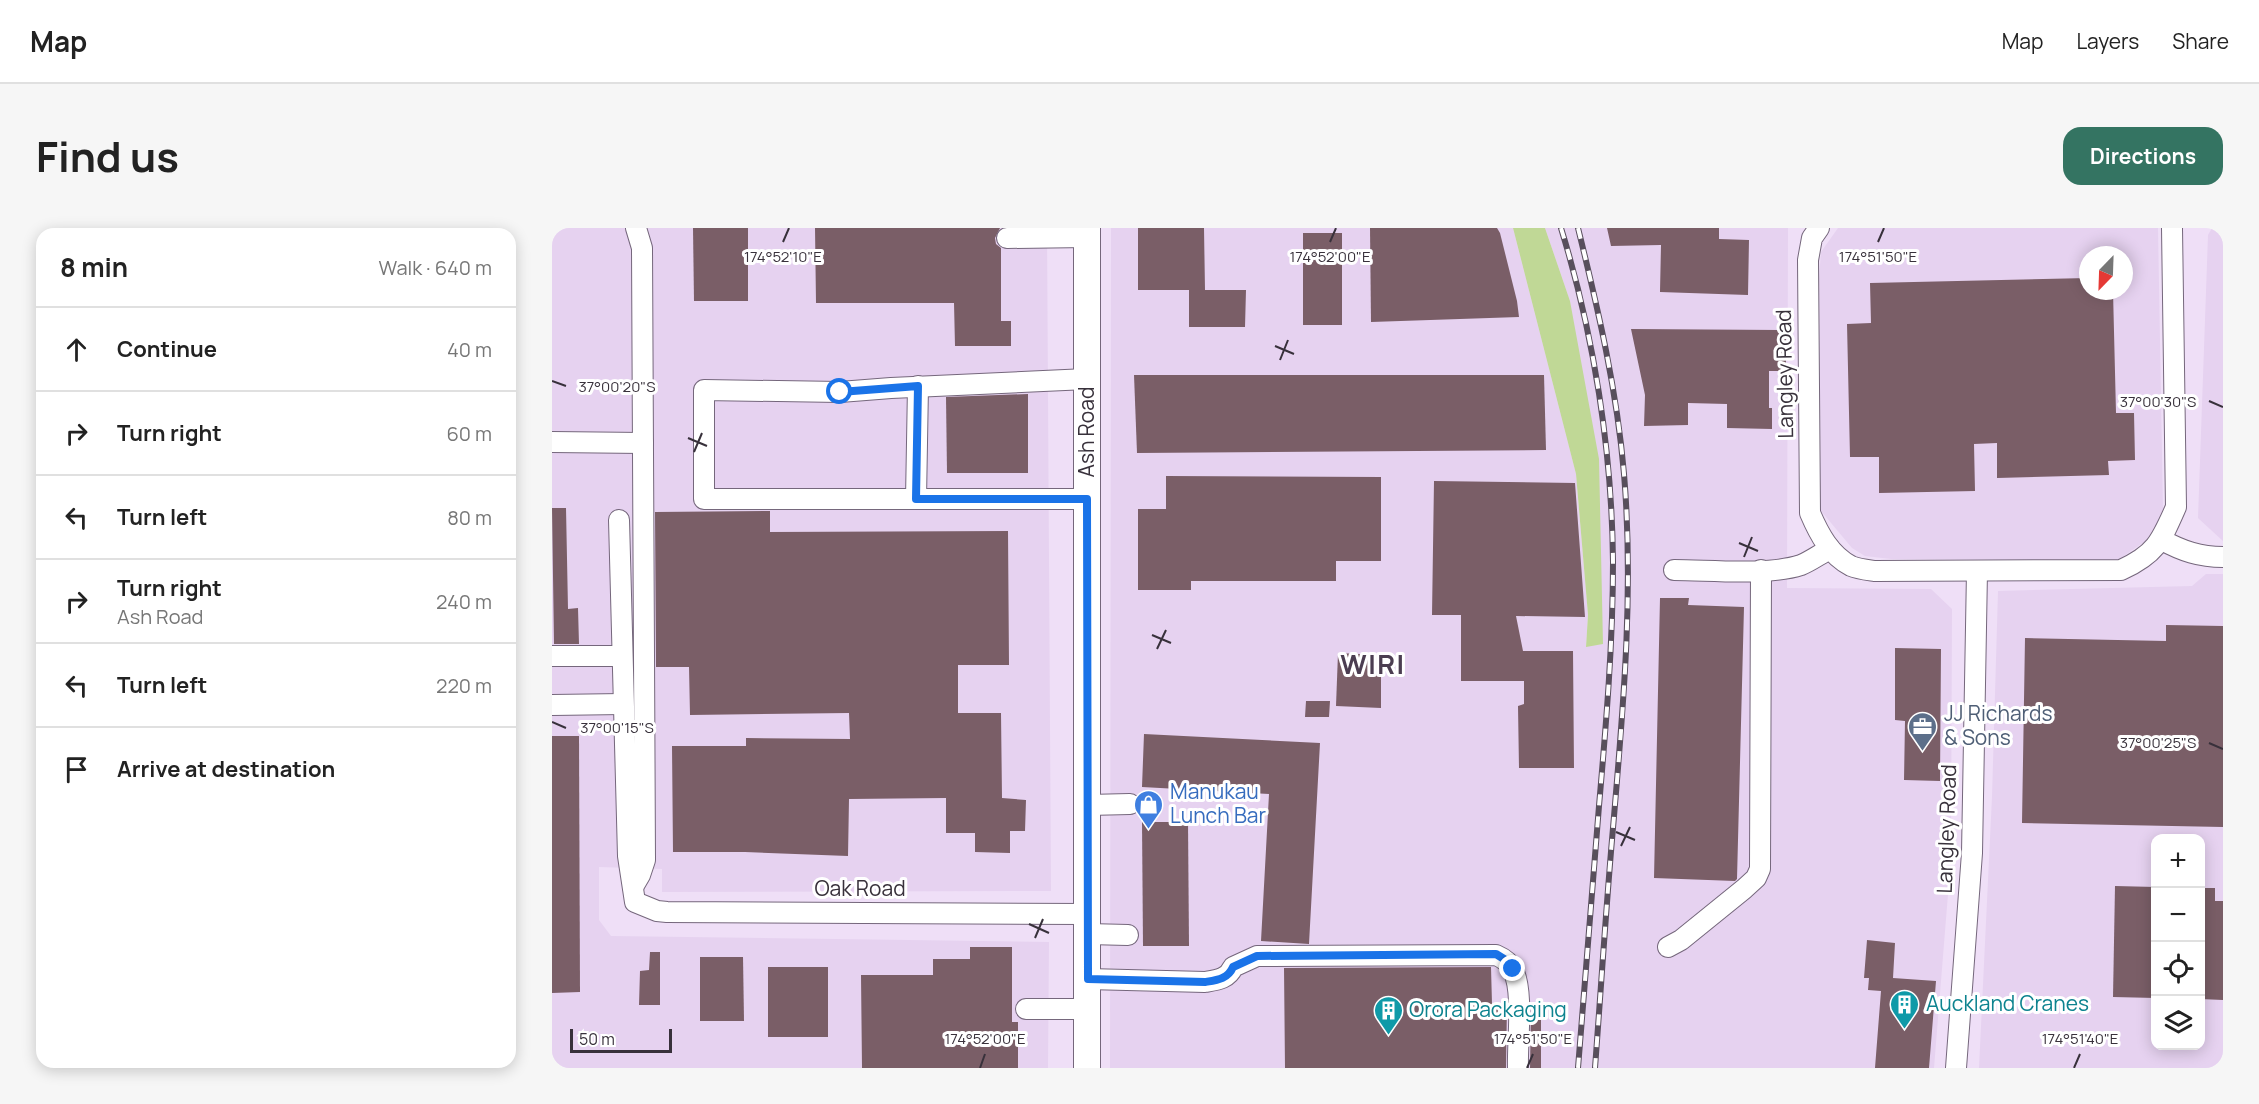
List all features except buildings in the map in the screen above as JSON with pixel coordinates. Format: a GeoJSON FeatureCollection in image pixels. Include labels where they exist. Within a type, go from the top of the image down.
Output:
{"type":"FeatureCollection","features":[{"type":"Feature","properties":{"kind":"main road","name":"Ash Road"},"geometry":{"type":"LineString","coordinates":[[1087,233],[1088,1068]]}},
{"type":"Feature","properties":{"kind":"street"},"geometry":{"type":"LineString","coordinates":[[634,895],[645,860],[642,248],[636,228]]}},
{"type":"Feature","properties":{"kind":"street","name":"Langley Road"},"geometry":{"type":"LineString","coordinates":[[1820,228],[1812,238],[1808,260],[1810,513],[1818,534],[1830,549],[1852,567],[1875,572],[1977,571],[1972,853],[1956,1068]]}},
{"type":"Feature","properties":{"kind":"street"},"geometry":{"type":"LineString","coordinates":[[1977,571],[2121,570],[2142,560],[2162,540],[2176,507],[2172,228]]}},
{"type":"Feature","properties":{"kind":"street"},"geometry":{"type":"LineString","coordinates":[[1006,238],[1087,233]]}},
{"type":"Feature","properties":{"kind":"street"},"geometry":{"type":"LineString","coordinates":[[1087,379],[918,386],[840,392],[704,390],[704,499],[1087,499]]}},
{"type":"Feature","properties":{"kind":"street"},"geometry":{"type":"LineString","coordinates":[[916,499],[918,386]]}},
{"type":"Feature","properties":{"kind":"street"},"geometry":{"type":"LineString","coordinates":[[552,441],[643,443]]}},
{"type":"Feature","properties":{"kind":"street"},"geometry":{"type":"LineString","coordinates":[[619,520],[628,856],[634,895]]}},
{"type":"Feature","properties":{"kind":"street"},"geometry":{"type":"LineString","coordinates":[[2162,540],[2205,557],[2223,557]]}},
{"type":"Feature","properties":{"kind":"street"},"geometry":{"type":"LineString","coordinates":[[1674,570],[1761,570],[1792,567],[1804,564],[1830,549]]}},
{"type":"Feature","properties":{"kind":"street"},"geometry":{"type":"LineString","coordinates":[[1668,947],[1681,940],[1744,889],[1756,878],[1760,869],[1761,570]]}},
{"type":"Feature","properties":{"kind":"street"},"geometry":{"type":"LineString","coordinates":[[552,656],[622,656]]}},
{"type":"Feature","properties":{"kind":"street"},"geometry":{"type":"LineString","coordinates":[[552,705],[623,704]]}},
{"type":"Feature","properties":{"kind":"street"},"geometry":{"type":"LineString","coordinates":[[1088,805],[1130,804]]}},
{"type":"Feature","properties":{"kind":"street","name":"Oak Road"},"geometry":{"type":"LineString","coordinates":[[634,895],[657,911],[667,912],[1087,924],[1128,935]]}},
{"type":"Feature","properties":{"kind":"street"},"geometry":{"type":"LineString","coordinates":[[1088,979],[1205,982],[1223,978],[1230,974],[1233,967],[1257,956],[1496,954],[1513,969],[1518,988],[1518,1068]]}},
{"type":"Feature","properties":{"kind":"street"},"geometry":{"type":"LineString","coordinates":[[1026,1009],[1088,1009]]}},
{"type":"Feature","properties":{"kind":"shaded area"},"geometry":{"type":"Polygon","coordinates":[[[552,228],[1047,228],[1051,891],[662,892],[662,869],[599,867],[599,920],[611,936],[1049,942],[1048,1068],[552,1068],[552,228]]]}},
{"type":"Feature","properties":{"kind":"shaded area"},"geometry":{"type":"Polygon","coordinates":[[[1111,228],[1513,228],[1576,474],[1588,615],[1586,646],[1602,644],[1570,301],[1545,228],[1788,228],[1787,588],[1931,589],[1952,609],[1951,857],[1934,1068],[1110,1068],[1111,228]]]}},
{"type":"Feature","properties":{"kind":"shaded area"},"geometry":{"type":"Polygon","coordinates":[[[1838,228],[2158,228],[2163,509],[2157,528],[2144,542],[2118,560],[1891,559],[1865,556],[1852,548],[1821,511],[1819,277],[1821,252],[1838,228]]]}},
{"type":"Feature","properties":{"kind":"shaded area"},"geometry":{"type":"Polygon","coordinates":[[[2212,228],[2223,228],[2223,541],[2198,518],[2208,235],[2212,228]]]}},
{"type":"Feature","properties":{"kind":"shaded area"},"geometry":{"type":"Polygon","coordinates":[[[2206,574],[2223,574],[2223,1068],[1979,1068],[1992,797],[1998,591],[2192,586],[2206,574]]]}},
{"type":"Feature","properties":{"kind":"green space"},"geometry":{"type":"Polygon","coordinates":[[[1513,228],[1545,228],[1570,301],[1599,459],[1603,644],[1586,647],[1588,615],[1576,474],[1513,228]]]}},
{"type":"Feature","properties":{"kind":"railway"},"geometry":{"type":"LineString","coordinates":[[1561,228],[1583,310],[1599,394],[1609,478],[1613,562],[1609,684],[1578,1068]]}},
{"type":"Feature","properties":{"kind":"railway"},"geometry":{"type":"LineString","coordinates":[[1578,228],[1617,412],[1624,474],[1628,562],[1624,695],[1595,1068]]}},
{"type":"Feature","properties":{"kind":"place","name":"JJ Richards & Sons"},"geometry":{"type":"Point","coordinates":[1923,752]}},
{"type":"Feature","properties":{"kind":"place","name":"Manukau Lunch Bar"},"geometry":{"type":"Point","coordinates":[1149,830]}},
{"type":"Feature","properties":{"kind":"place","name":"Auckland Cranes"},"geometry":{"type":"Point","coordinates":[1905,1030]}},
{"type":"Feature","properties":{"kind":"place","name":"Orora Packaging"},"geometry":{"type":"Point","coordinates":[1388,1036]}},
{"type":"Feature","properties":{"kind":"district","name":"WIRI"},"geometry":{"type":"Point","coordinates":[1373,665]}},
{"type":"Feature","properties":{"kind":"route"},"geometry":{"type":"LineString","coordinates":[[840,392],[918,386],[916,499],[1087,499],[1088,979],[1205,982],[1223,978],[1230,974],[1233,967],[1257,956],[1496,954],[1513,969]]}}]}
